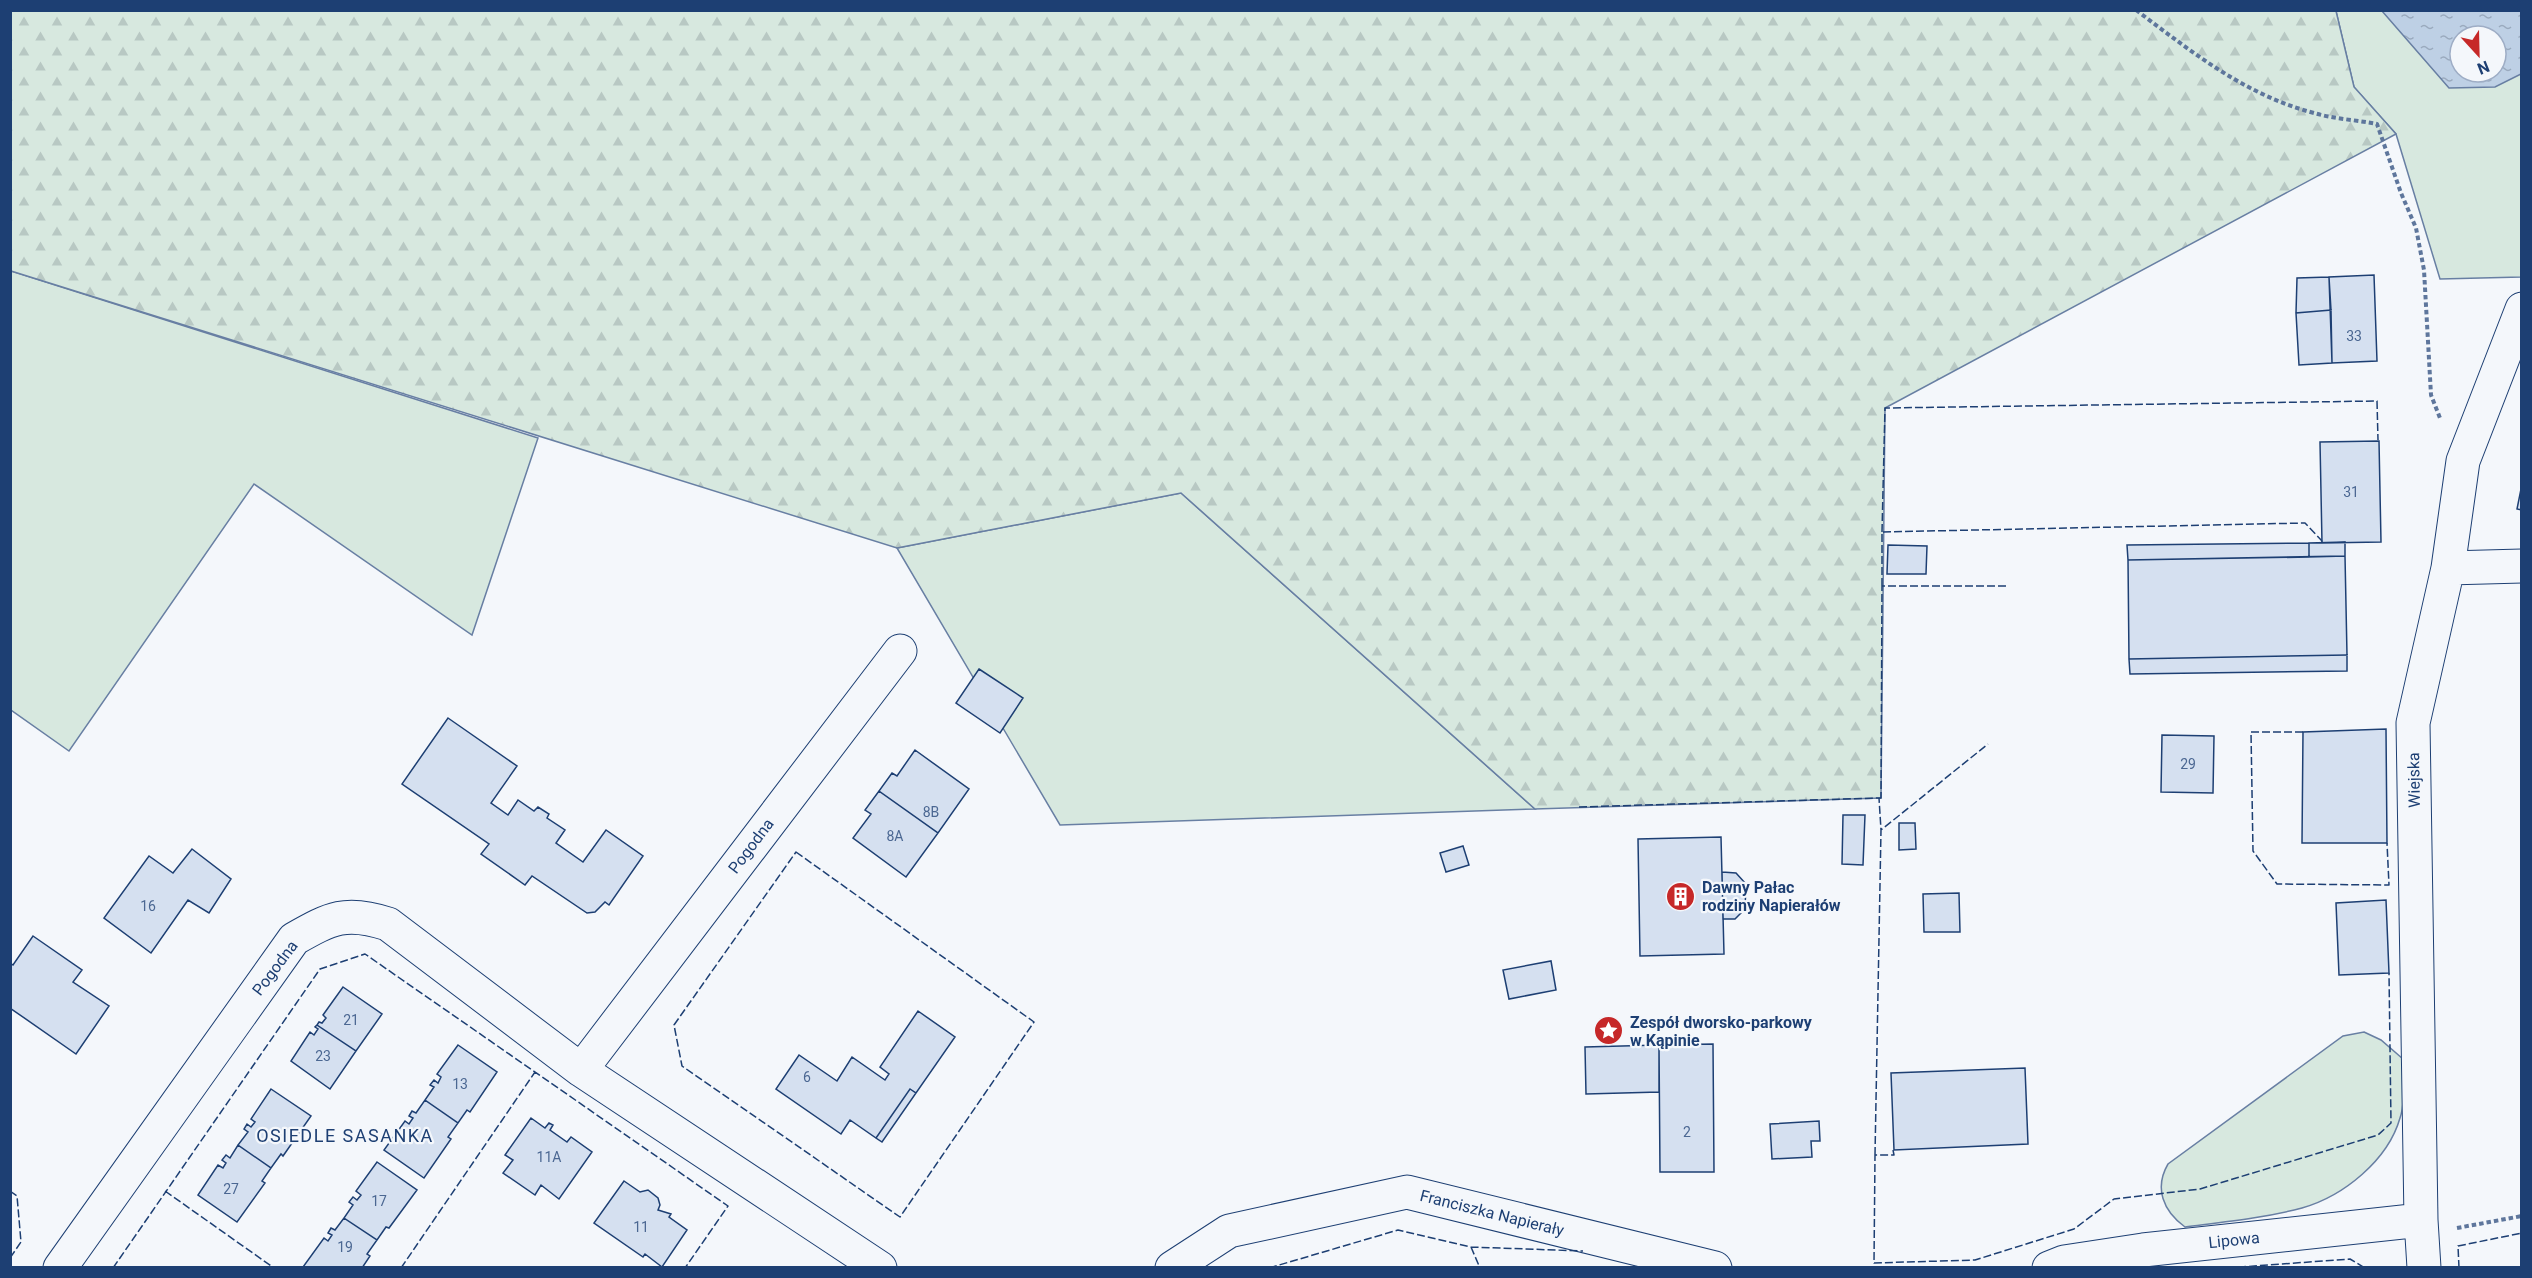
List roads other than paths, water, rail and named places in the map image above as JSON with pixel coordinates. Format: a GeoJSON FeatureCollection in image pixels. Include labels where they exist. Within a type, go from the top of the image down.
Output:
{"type":"FeatureCollection","features":[{"type":"Feature","properties":{"kind":"street","name":"Wiejska"},"geometry":{"type":"LineString","coordinates":[[2424,1268],[2421,1220],[2413,723],[2448,568],[2463,461],[2522,309]]}},
{"type":"Feature","properties":{"kind":"street"},"geometry":{"type":"LineString","coordinates":[[2448,568],[2522,566]]}},
{"type":"Feature","properties":{"kind":"street","name":"Pogodna"},"geometry":{"type":"LineString","coordinates":[[581,1070],[900,651]]}},
{"type":"Feature","properties":{"kind":"street","name":"Pogodna"},"geometry":{"type":"LineString","coordinates":[[60,1268],[96,1214],[294,939],[318,926],[342,917],[365,916],[388,924],[581,1070],[880,1268]]}},
{"type":"Feature","properties":{"kind":"street","name":"Franciszka Napierały"},"geometry":{"type":"LineString","coordinates":[[1172,1268],[1230,1231],[1407,1192],[1715,1268]]}},
{"type":"Feature","properties":{"kind":"street","name":"Lipowa"},"geometry":{"type":"LineString","coordinates":[[2049,1268],[2064,1262],[2177,1257],[2421,1220]]}},
{"type":"Feature","properties":{"kind":"water"},"geometry":{"type":"Polygon","coordinates":[[[2382,11],[2521,11],[2521,74],[2508,80],[2508,24],[2448,24],[2448,84],[2501,84],[2495,87],[2449,88],[2382,11]]]}},
{"type":"Feature","properties":{"kind":"place","name":"Dawny Pałac rodziny Napierałów"},"geometry":{"type":"Point","coordinates":[1681,896]}},
{"type":"Feature","properties":{"kind":"place","name":"Zespół dworsko-parkowy w Kąpinie"},"geometry":{"type":"Point","coordinates":[1609,1031]}},
{"type":"Feature","properties":{"kind":"district","name":"OSIEDLE SASANKA"},"geometry":{"type":"Point","coordinates":[345,1135]}}]}
